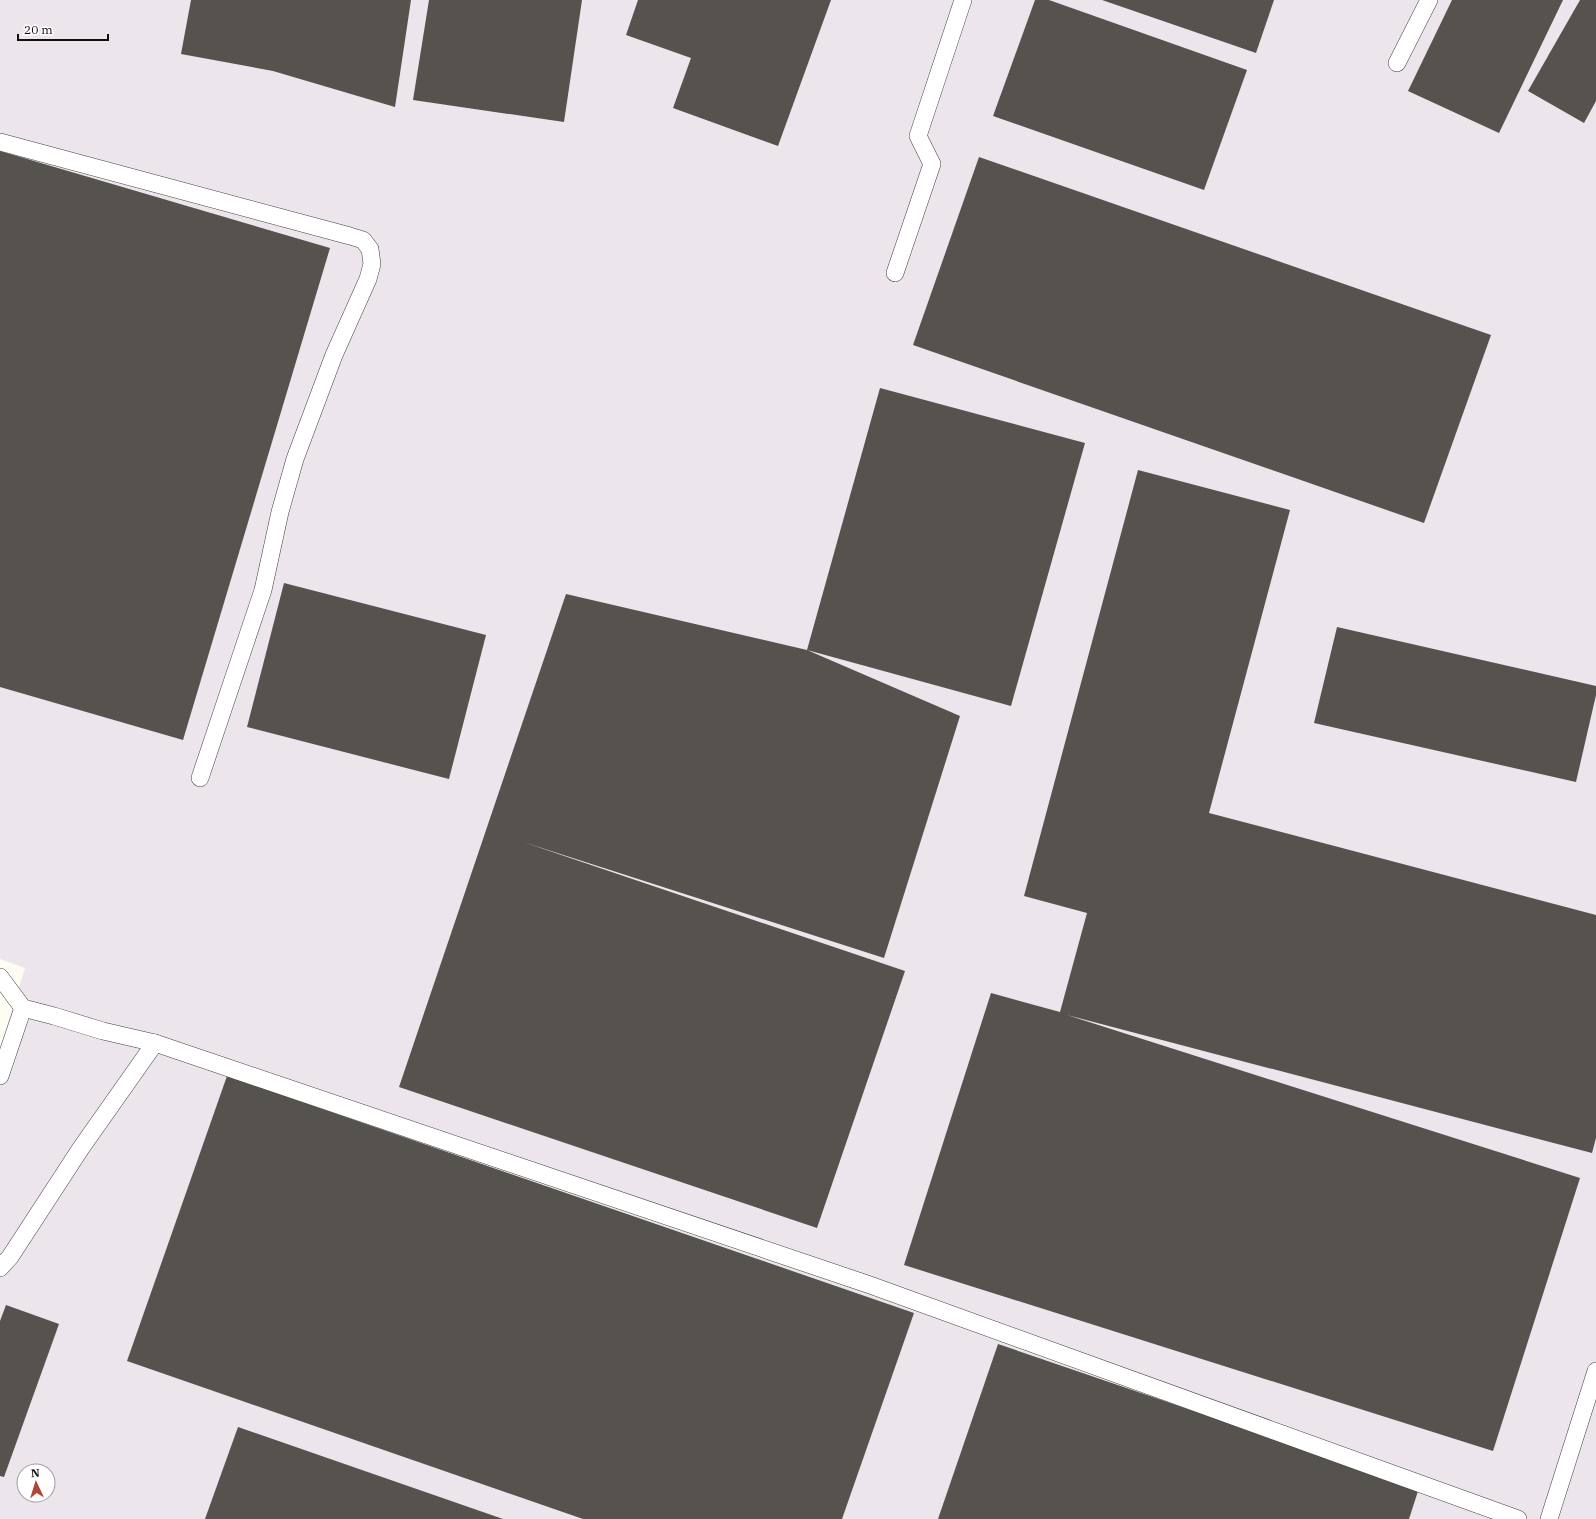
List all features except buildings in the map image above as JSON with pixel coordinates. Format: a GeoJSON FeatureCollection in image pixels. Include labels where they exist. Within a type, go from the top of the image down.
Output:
{"type":"FeatureCollection","features":[{"type":"Feature","properties":{"kind":"lane"},"geometry":{"type":"LineString","coordinates":[[895,273],[932,164],[918,136],[963,0]]}},
{"type":"Feature","properties":{"kind":"lane"},"geometry":{"type":"LineString","coordinates":[[1397,63],[1429,0]]}},
{"type":"Feature","properties":{"kind":"lane"},"geometry":{"type":"LineString","coordinates":[[0,142],[350,236],[362,240],[370,249],[372,264],[368,279],[334,355],[295,459],[280,512],[263,590],[200,778]]}},
{"type":"Feature","properties":{"kind":"lane"},"geometry":{"type":"LineString","coordinates":[[0,977],[23,1008],[102,1031],[155,1043],[870,1285],[1518,1519]]}},
{"type":"Feature","properties":{"kind":"lane"},"geometry":{"type":"LineString","coordinates":[[0,1076],[23,1008]]}},
{"type":"Feature","properties":{"kind":"lane"},"geometry":{"type":"LineString","coordinates":[[0,1268],[10,1257],[81,1148],[155,1043]]}},
{"type":"Feature","properties":{"kind":"lane"},"geometry":{"type":"LineString","coordinates":[[1549,1519],[1596,1371]]}},
{"type":"Feature","properties":{"kind":"shaded area"},"geometry":{"type":"Polygon","coordinates":[[[0,0],[1596,0],[1596,1519],[0,1519],[0,1048],[25,968],[0,959],[0,0]]]}}]}
